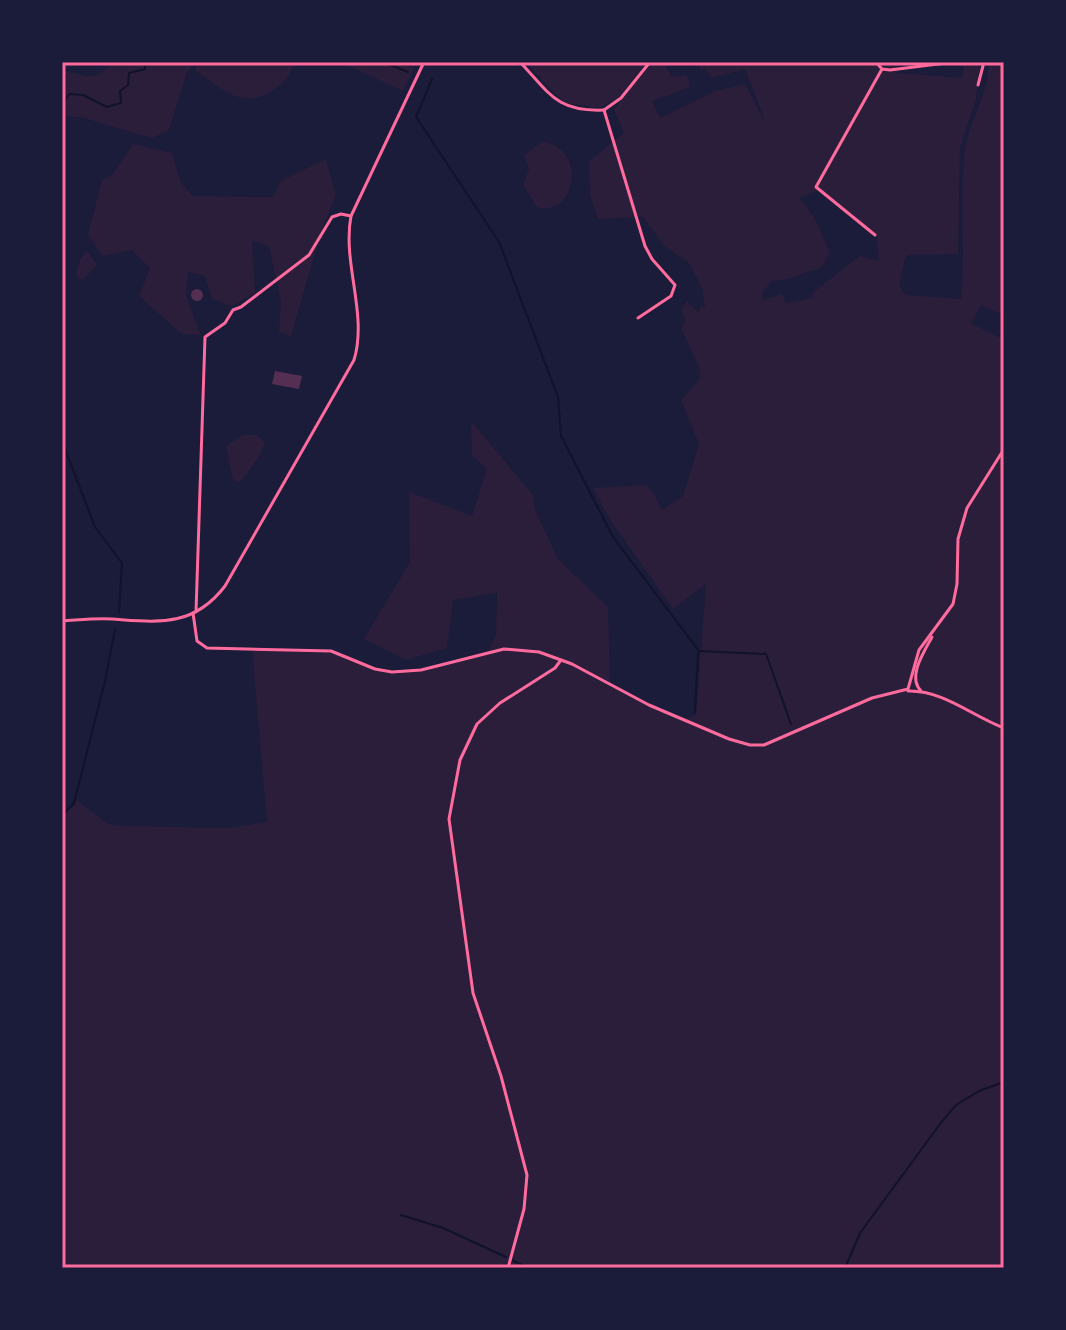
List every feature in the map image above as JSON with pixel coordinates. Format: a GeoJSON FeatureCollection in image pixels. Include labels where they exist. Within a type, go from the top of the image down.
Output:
{"type":"FeatureCollection","features":[{"type":"Feature","properties":{"kind":"street"},"geometry":{"type":"LineString","coordinates":[[62,621],[113,619],[151,623],[175,620],[213,600],[225,586],[351,367],[358,337],[347,235],[351,216],[424,62]]}},
{"type":"Feature","properties":{"kind":"street"},"geometry":{"type":"LineString","coordinates":[[520,62],[551,96],[565,106],[604,110],[621,98],[650,62]]}},
{"type":"Feature","properties":{"kind":"street"},"geometry":{"type":"LineString","coordinates":[[876,62],[882,69],[890,70],[954,62]]}},
{"type":"Feature","properties":{"kind":"street"},"geometry":{"type":"LineString","coordinates":[[978,85],[984,62]]}},
{"type":"Feature","properties":{"kind":"street"},"geometry":{"type":"LineString","coordinates":[[875,235],[816,187],[882,69]]}},
{"type":"Feature","properties":{"kind":"street"},"geometry":{"type":"LineString","coordinates":[[604,110],[642,239],[652,259],[674,282],[675,287],[671,296],[638,318]]}},
{"type":"Feature","properties":{"kind":"street"},"geometry":{"type":"LineString","coordinates":[[351,216],[341,214],[332,217],[309,255],[233,310],[229,320],[203,340],[194,612],[197,641],[207,648],[331,651],[384,671],[411,672],[504,649],[539,652],[649,705],[750,745],[772,743],[872,698],[906,691],[921,691],[945,699],[1004,728]]}},
{"type":"Feature","properties":{"kind":"street"},"geometry":{"type":"LineString","coordinates":[[906,691],[919,650],[948,613],[955,596],[961,524],[975,493],[1004,449]]}},
{"type":"Feature","properties":{"kind":"street"},"geometry":{"type":"LineString","coordinates":[[921,691],[916,682],[918,668],[933,633]]}},
{"type":"Feature","properties":{"kind":"street"},"geometry":{"type":"LineString","coordinates":[[508,1268],[524,1209],[527,1175],[501,1076],[473,993],[449,819],[460,760],[477,724],[487,712],[555,668],[561,660]]}},
{"type":"Feature","properties":{"kind":"shaded area"},"geometry":{"type":"Polygon","coordinates":[[[114,62],[195,62],[187,72],[169,130],[152,138],[84,118],[62,115],[62,71],[95,76],[114,62]]]}},
{"type":"Feature","properties":{"kind":"shaded area"},"geometry":{"type":"Polygon","coordinates":[[[198,62],[294,62],[288,77],[276,88],[265,95],[244,98],[224,91],[195,70],[198,62]]]}},
{"type":"Feature","properties":{"kind":"shaded area"},"geometry":{"type":"Polygon","coordinates":[[[340,62],[398,62],[414,68],[403,91],[340,62]]]}},
{"type":"Feature","properties":{"kind":"shaded area"},"geometry":{"type":"Polygon","coordinates":[[[526,62],[647,62],[618,98],[600,108],[566,103],[526,62]]]}},
{"type":"Feature","properties":{"kind":"shaded area"},"geometry":{"type":"Polygon","coordinates":[[[653,62],[663,62],[672,77],[687,75],[690,87],[652,101],[660,118],[715,91],[745,84],[767,126],[745,69],[711,78],[706,69],[700,70],[700,62],[897,62],[897,73],[962,78],[964,64],[980,62],[976,99],[960,148],[958,254],[906,255],[899,286],[906,295],[961,299],[965,150],[986,85],[988,62],[1004,62],[1004,315],[981,305],[971,323],[1004,340],[1004,1268],[62,1268],[62,813],[76,805],[75,799],[108,824],[120,826],[230,828],[267,822],[252,649],[328,651],[347,655],[382,670],[398,672],[432,667],[488,651],[496,636],[497,593],[453,600],[447,648],[406,660],[364,639],[410,562],[409,492],[472,516],[487,469],[472,455],[471,421],[533,495],[535,510],[558,559],[608,607],[610,681],[600,678],[646,704],[683,720],[696,715],[706,584],[673,609],[611,521],[593,488],[646,485],[662,510],[683,496],[699,444],[681,400],[700,378],[700,369],[681,328],[686,320],[681,309],[687,301],[698,312],[701,306],[705,308],[703,290],[689,263],[664,246],[643,217],[598,219],[590,195],[589,161],[624,133],[614,109],[653,62]],[[820,189],[799,198],[814,217],[830,253],[822,267],[772,281],[762,293],[763,300],[782,294],[786,303],[813,298],[812,293],[860,256],[879,261],[876,235],[820,189]]]}},
{"type":"Feature","properties":{"kind":"shaded area"},"geometry":{"type":"Polygon","coordinates":[[[543,141],[555,145],[568,158],[572,179],[565,198],[558,205],[548,208],[537,207],[523,185],[529,169],[524,155],[543,141]]]}},
{"type":"Feature","properties":{"kind":"shaded area"},"geometry":{"type":"Polygon","coordinates":[[[133,144],[172,153],[181,183],[193,196],[273,197],[281,181],[326,159],[336,195],[322,229],[291,336],[279,332],[281,301],[269,246],[252,241],[255,293],[232,306],[212,299],[205,276],[188,272],[186,296],[201,335],[182,334],[139,296],[150,268],[132,250],[103,256],[88,235],[102,180],[112,175],[133,144]]]}},
{"type":"Feature","properties":{"kind":"shaded area"},"geometry":{"type":"Polygon","coordinates":[[[87,251],[97,265],[84,279],[79,279],[76,274],[80,259],[87,251]]]}},
{"type":"Feature","properties":{"kind":"shaded area"},"geometry":{"type":"Polygon","coordinates":[[[243,435],[256,435],[265,442],[259,457],[240,483],[233,480],[226,446],[243,435]]]}},
{"type":"Feature","properties":{"kind":"building"},"geometry":{"type":"Polygon","coordinates":[[[192,290],[202,290],[202,300],[192,300],[192,290]]]}},
{"type":"Feature","properties":{"kind":"building"},"geometry":{"type":"Polygon","coordinates":[[[275,371],[302,376],[299,389],[272,384],[275,371]]]}},
{"type":"Feature","properties":{"kind":"waterway"},"geometry":{"type":"LineString","coordinates":[[62,100],[69,94],[83,95],[107,107],[121,103],[120,91],[128,85],[129,73],[145,69],[145,62]]}},
{"type":"Feature","properties":{"kind":"waterway"},"geometry":{"type":"LineString","coordinates":[[383,62],[408,72]]}},
{"type":"Feature","properties":{"kind":"waterway"},"geometry":{"type":"LineString","coordinates":[[432,79],[416,117],[499,242],[558,397],[561,436],[613,537],[699,651],[766,654],[791,724]]}},
{"type":"Feature","properties":{"kind":"waterway"},"geometry":{"type":"LineString","coordinates":[[62,441],[95,527],[122,563],[119,612]]}},
{"type":"Feature","properties":{"kind":"waterway"},"geometry":{"type":"LineString","coordinates":[[62,816],[74,803],[115,629]]}},
{"type":"Feature","properties":{"kind":"waterway"},"geometry":{"type":"LineString","coordinates":[[695,712],[698,653]]}},
{"type":"Feature","properties":{"kind":"waterway"},"geometry":{"type":"LineString","coordinates":[[845,1268],[860,1233],[956,1105],[979,1091],[1004,1082]]}},
{"type":"Feature","properties":{"kind":"waterway"},"geometry":{"type":"LineString","coordinates":[[401,1215],[443,1228],[506,1257]]}},
{"type":"Feature","properties":{"kind":"waterway"},"geometry":{"type":"LineString","coordinates":[[512,1260],[528,1268]]}}]}
